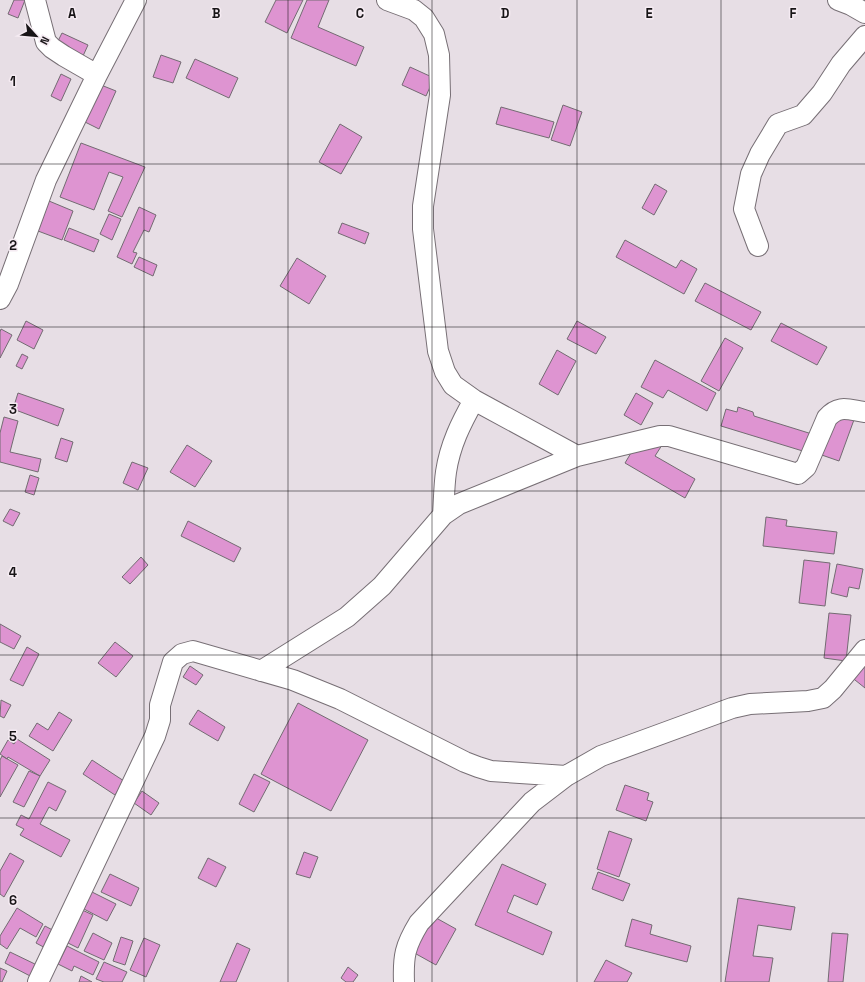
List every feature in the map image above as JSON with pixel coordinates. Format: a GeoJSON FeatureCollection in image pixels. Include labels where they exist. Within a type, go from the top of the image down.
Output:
{"type":"FeatureCollection","features":[{"type":"Feature","properties":{"kind":"street"},"geometry":{"type":"LineString","coordinates":[[35,0],[46,42],[64,56],[97,75]]}},
{"type":"Feature","properties":{"kind":"street"},"geometry":{"type":"LineString","coordinates":[[0,299],[8,284],[46,180],[97,75],[136,0]]}},
{"type":"Feature","properties":{"kind":"street"},"geometry":{"type":"LineString","coordinates":[[387,0],[414,10],[424,18],[434,34],[439,56],[440,95],[423,206],[423,229],[438,351],[445,372],[453,385],[474,400],[577,456]]}},
{"type":"Feature","properties":{"kind":"street"},"geometry":{"type":"LineString","coordinates":[[838,0],[865,12]]}},
{"type":"Feature","properties":{"kind":"street"},"geometry":{"type":"LineString","coordinates":[[758,246],[744,209],[751,174],[760,154],[778,124],[803,115],[822,93],[841,64],[865,36]]}},
{"type":"Feature","properties":{"kind":"street"},"geometry":{"type":"LineString","coordinates":[[443,515],[446,472],[451,448],[460,425],[474,400]]}},
{"type":"Feature","properties":{"kind":"street"},"geometry":{"type":"LineString","coordinates":[[261,671],[347,617],[382,586],[443,515],[459,504],[577,456],[651,438],[669,436],[798,474],[806,466],[827,418],[832,412],[842,408],[865,412]]}},
{"type":"Feature","properties":{"kind":"street"},"geometry":{"type":"LineString","coordinates":[[404,982],[403,961],[410,938],[419,923],[532,802],[566,776],[601,756],[732,708],[750,704],[808,701],[823,698],[834,689],[865,650]]}},
{"type":"Feature","properties":{"kind":"street"},"geometry":{"type":"LineString","coordinates":[[38,982],[156,736],[160,720],[160,705],[173,662],[182,654],[193,651],[292,680],[340,699],[465,762],[478,767],[491,771],[566,776]]}},
{"type":"Feature","properties":{"kind":"building"},"geometry":{"type":"Polygon","coordinates":[[[14,0],[25,0],[18,18],[8,14],[14,0]]]}},
{"type":"Feature","properties":{"kind":"building"},"geometry":{"type":"Polygon","coordinates":[[[276,0],[303,0],[287,33],[265,22],[276,0]]]}},
{"type":"Feature","properties":{"kind":"building"},"geometry":{"type":"Polygon","coordinates":[[[307,0],[329,0],[318,27],[364,47],[356,66],[291,38],[307,0]]]}},
{"type":"Feature","properties":{"kind":"building"},"geometry":{"type":"Polygon","coordinates":[[[62,33],[88,45],[83,56],[57,43],[62,33]]]}},
{"type":"Feature","properties":{"kind":"building"},"geometry":{"type":"Polygon","coordinates":[[[161,55],[181,62],[173,83],[153,77],[161,55]]]}},
{"type":"Feature","properties":{"kind":"building"},"geometry":{"type":"Polygon","coordinates":[[[195,59],[238,78],[229,98],[186,78],[195,59]]]}},
{"type":"Feature","properties":{"kind":"building"},"geometry":{"type":"Polygon","coordinates":[[[410,67],[434,78],[426,96],[402,85],[410,67]]]}},
{"type":"Feature","properties":{"kind":"building"},"geometry":{"type":"Polygon","coordinates":[[[61,74],[71,79],[61,101],[51,96],[61,74]]]}},
{"type":"Feature","properties":{"kind":"building"},"geometry":{"type":"Polygon","coordinates":[[[101,85],[116,91],[99,129],[85,122],[101,85]]]}},
{"type":"Feature","properties":{"kind":"building"},"geometry":{"type":"Polygon","coordinates":[[[563,105],[582,112],[570,146],[551,140],[563,105]]]}},
{"type":"Feature","properties":{"kind":"building"},"geometry":{"type":"Polygon","coordinates":[[[501,107],[554,122],[549,138],[496,124],[501,107]]]}},
{"type":"Feature","properties":{"kind":"building"},"geometry":{"type":"Polygon","coordinates":[[[340,124],[362,137],[341,174],[319,162],[340,124]]]}},
{"type":"Feature","properties":{"kind":"building"},"geometry":{"type":"Polygon","coordinates":[[[81,143],[145,167],[122,217],[108,211],[123,177],[109,172],[94,210],[60,197],[81,143]]]}},
{"type":"Feature","properties":{"kind":"building"},"geometry":{"type":"Polygon","coordinates":[[[655,184],[667,191],[654,215],[642,208],[655,184]]]}},
{"type":"Feature","properties":{"kind":"building"},"geometry":{"type":"Polygon","coordinates":[[[49,201],[73,211],[62,240],[38,231],[49,201]]]}},
{"type":"Feature","properties":{"kind":"building"},"geometry":{"type":"Polygon","coordinates":[[[139,207],[156,215],[149,232],[144,230],[133,252],[137,253],[132,264],[117,257],[139,207]]]}},
{"type":"Feature","properties":{"kind":"building"},"geometry":{"type":"Polygon","coordinates":[[[109,214],[121,219],[112,240],[100,234],[109,214]]]}},
{"type":"Feature","properties":{"kind":"building"},"geometry":{"type":"Polygon","coordinates":[[[342,223],[369,233],[365,244],[338,233],[342,223]]]}},
{"type":"Feature","properties":{"kind":"building"},"geometry":{"type":"Polygon","coordinates":[[[69,228],[99,240],[94,252],[64,240],[69,228]]]}},
{"type":"Feature","properties":{"kind":"building"},"geometry":{"type":"Polygon","coordinates":[[[625,240],[676,268],[681,260],[697,269],[684,294],[616,257],[625,240]]]}},
{"type":"Feature","properties":{"kind":"building"},"geometry":{"type":"Polygon","coordinates":[[[139,257],[157,265],[153,276],[134,267],[139,257]]]}},
{"type":"Feature","properties":{"kind":"building"},"geometry":{"type":"Polygon","coordinates":[[[297,258],[326,276],[309,304],[280,286],[297,258]]]}},
{"type":"Feature","properties":{"kind":"building"},"geometry":{"type":"Polygon","coordinates":[[[705,283],[761,312],[751,330],[695,301],[705,283]]]}},
{"type":"Feature","properties":{"kind":"building"},"geometry":{"type":"Polygon","coordinates":[[[26,321],[43,330],[34,349],[17,340],[26,321]]]}},
{"type":"Feature","properties":{"kind":"building"},"geometry":{"type":"Polygon","coordinates":[[[577,321],[606,337],[596,354],[567,339],[577,321]]]}},
{"type":"Feature","properties":{"kind":"building"},"geometry":{"type":"Polygon","coordinates":[[[781,323],[827,347],[817,365],[771,341],[781,323]]]}},
{"type":"Feature","properties":{"kind":"building"},"geometry":{"type":"Polygon","coordinates":[[[1,329],[12,335],[0,358],[0,332],[1,329]]]}},
{"type":"Feature","properties":{"kind":"building"},"geometry":{"type":"Polygon","coordinates":[[[725,338],[743,348],[719,391],[701,381],[725,338]]]}},
{"type":"Feature","properties":{"kind":"building"},"geometry":{"type":"Polygon","coordinates":[[[557,350],[576,361],[558,395],[539,384],[557,350]]]}},
{"type":"Feature","properties":{"kind":"building"},"geometry":{"type":"Polygon","coordinates":[[[22,354],[28,357],[22,369],[16,366],[22,354]]]}},
{"type":"Feature","properties":{"kind":"building"},"geometry":{"type":"Polygon","coordinates":[[[655,360],[716,393],[707,411],[668,390],[663,398],[641,387],[655,360]]]}},
{"type":"Feature","properties":{"kind":"building"},"geometry":{"type":"Polygon","coordinates":[[[18,393],[64,409],[58,426],[13,409],[18,393]]]}},
{"type":"Feature","properties":{"kind":"building"},"geometry":{"type":"Polygon","coordinates":[[[636,393],[653,403],[641,425],[624,415],[636,393]]]}},
{"type":"Feature","properties":{"kind":"building"},"geometry":{"type":"Polygon","coordinates":[[[738,407],[753,412],[754,416],[812,434],[806,452],[721,426],[726,409],[737,412],[738,407]]]}},
{"type":"Feature","properties":{"kind":"building"},"geometry":{"type":"Polygon","coordinates":[[[831,409],[855,417],[839,461],[816,453],[831,409]]]}},
{"type":"Feature","properties":{"kind":"building"},"geometry":{"type":"Polygon","coordinates":[[[4,417],[18,421],[10,452],[41,459],[38,472],[0,462],[0,433],[4,417]]]}},
{"type":"Feature","properties":{"kind":"building"},"geometry":{"type":"Polygon","coordinates":[[[644,431],[664,442],[655,456],[695,479],[685,498],[625,463],[644,431]]]}},
{"type":"Feature","properties":{"kind":"building"},"geometry":{"type":"Polygon","coordinates":[[[61,438],[73,442],[67,462],[55,458],[61,438]]]}},
{"type":"Feature","properties":{"kind":"building"},"geometry":{"type":"Polygon","coordinates":[[[187,445],[212,461],[195,487],[170,472],[187,445]]]}},
{"type":"Feature","properties":{"kind":"building"},"geometry":{"type":"Polygon","coordinates":[[[132,462],[148,468],[138,490],[123,483],[132,462]]]}},
{"type":"Feature","properties":{"kind":"building"},"geometry":{"type":"Polygon","coordinates":[[[30,475],[39,478],[34,495],[25,492],[30,475]]]}},
{"type":"Feature","properties":{"kind":"building"},"geometry":{"type":"Polygon","coordinates":[[[10,509],[20,513],[13,526],[3,521],[10,509]]]}},
{"type":"Feature","properties":{"kind":"building"},"geometry":{"type":"Polygon","coordinates":[[[766,517],[787,520],[786,526],[837,532],[834,554],[763,546],[766,517]]]}},
{"type":"Feature","properties":{"kind":"building"},"geometry":{"type":"Polygon","coordinates":[[[188,521],[241,548],[234,562],[181,536],[188,521]]]}},
{"type":"Feature","properties":{"kind":"building"},"geometry":{"type":"Polygon","coordinates":[[[141,557],[148,565],[130,584],[122,577],[141,557]]]}},
{"type":"Feature","properties":{"kind":"building"},"geometry":{"type":"Polygon","coordinates":[[[804,560],[830,563],[825,606],[799,603],[804,560]]]}},
{"type":"Feature","properties":{"kind":"building"},"geometry":{"type":"Polygon","coordinates":[[[837,564],[863,569],[859,589],[849,587],[847,597],[831,593],[837,564]]]}},
{"type":"Feature","properties":{"kind":"building"},"geometry":{"type":"Polygon","coordinates":[[[829,613],[851,615],[846,661],[824,658],[829,613]]]}},
{"type":"Feature","properties":{"kind":"building"},"geometry":{"type":"Polygon","coordinates":[[[0,624],[21,636],[14,649],[0,642],[0,624]]]}},
{"type":"Feature","properties":{"kind":"building"},"geometry":{"type":"Polygon","coordinates":[[[115,642],[133,656],[116,677],[98,663],[115,642]]]}},
{"type":"Feature","properties":{"kind":"building"},"geometry":{"type":"Polygon","coordinates":[[[27,647],[39,654],[23,686],[10,680],[27,647]]]}},
{"type":"Feature","properties":{"kind":"building"},"geometry":{"type":"Polygon","coordinates":[[[865,655],[865,688],[850,676],[865,655]]]}},
{"type":"Feature","properties":{"kind":"building"},"geometry":{"type":"Polygon","coordinates":[[[190,666],[203,675],[196,685],[183,677],[190,666]]]}},
{"type":"Feature","properties":{"kind":"building"},"geometry":{"type":"Polygon","coordinates":[[[1,700],[11,705],[4,718],[0,716],[1,700]]]}},
{"type":"Feature","properties":{"kind":"building"},"geometry":{"type":"Polygon","coordinates":[[[298,703],[368,740],[331,811],[261,774],[298,703]]]}},
{"type":"Feature","properties":{"kind":"building"},"geometry":{"type":"Polygon","coordinates":[[[198,710],[225,727],[218,741],[189,724],[198,710]]]}},
{"type":"Feature","properties":{"kind":"building"},"geometry":{"type":"Polygon","coordinates":[[[59,712],[72,720],[53,751],[29,736],[37,723],[48,730],[59,712]]]}},
{"type":"Feature","properties":{"kind":"building"},"geometry":{"type":"Polygon","coordinates":[[[17,739],[50,760],[40,776],[8,757],[7,759],[0,754],[8,740],[14,744],[17,739]]]}},
{"type":"Feature","properties":{"kind":"building"},"geometry":{"type":"Polygon","coordinates":[[[2,756],[18,765],[0,797],[0,760],[2,756]]]}},
{"type":"Feature","properties":{"kind":"building"},"geometry":{"type":"Polygon","coordinates":[[[92,760],[124,781],[115,795],[83,774],[92,760]]]}},
{"type":"Feature","properties":{"kind":"building"},"geometry":{"type":"Polygon","coordinates":[[[29,771],[40,776],[24,807],[13,802],[29,771]]]}},
{"type":"Feature","properties":{"kind":"building"},"geometry":{"type":"Polygon","coordinates":[[[254,774],[270,782],[254,812],[239,804],[254,774]]]}},
{"type":"Feature","properties":{"kind":"building"},"geometry":{"type":"Polygon","coordinates":[[[48,782],[66,791],[56,811],[49,807],[40,824],[70,840],[61,857],[20,835],[24,829],[16,825],[21,815],[29,819],[48,782]]]}},
{"type":"Feature","properties":{"kind":"building"},"geometry":{"type":"Polygon","coordinates":[[[625,785],[649,793],[647,800],[653,802],[646,821],[616,810],[625,785]]]}},
{"type":"Feature","properties":{"kind":"building"},"geometry":{"type":"Polygon","coordinates":[[[142,791],[159,803],[151,815],[134,803],[142,791]]]}},
{"type":"Feature","properties":{"kind":"building"},"geometry":{"type":"Polygon","coordinates":[[[609,831],[632,839],[619,877],[597,869],[609,831]]]}},
{"type":"Feature","properties":{"kind":"building"},"geometry":{"type":"Polygon","coordinates":[[[304,852],[318,857],[310,878],[296,874],[304,852]]]}},
{"type":"Feature","properties":{"kind":"building"},"geometry":{"type":"Polygon","coordinates":[[[10,853],[24,861],[4,897],[0,894],[0,871],[10,853]]]}},
{"type":"Feature","properties":{"kind":"building"},"geometry":{"type":"Polygon","coordinates":[[[208,858],[226,867],[216,887],[198,878],[208,858]]]}},
{"type":"Feature","properties":{"kind":"building"},"geometry":{"type":"Polygon","coordinates":[[[502,864],[546,884],[537,905],[514,895],[507,912],[552,932],[543,955],[475,925],[502,864]]]}},
{"type":"Feature","properties":{"kind":"building"},"geometry":{"type":"Polygon","coordinates":[[[598,872],[630,884],[623,901],[592,889],[598,872]]]}},
{"type":"Feature","properties":{"kind":"building"},"geometry":{"type":"Polygon","coordinates":[[[110,874],[139,888],[131,906],[101,892],[110,874]]]}},
{"type":"Feature","properties":{"kind":"building"},"geometry":{"type":"Polygon","coordinates":[[[90,891],[116,904],[107,921],[82,908],[90,891]]]}},
{"type":"Feature","properties":{"kind":"building"},"geometry":{"type":"Polygon","coordinates":[[[738,898],[795,907],[791,930],[758,925],[753,956],[773,958],[769,982],[725,982],[738,898]]]}},
{"type":"Feature","properties":{"kind":"building"},"geometry":{"type":"Polygon","coordinates":[[[17,908],[43,924],[36,937],[20,928],[7,949],[0,944],[0,936],[17,908]]]}},
{"type":"Feature","properties":{"kind":"building"},"geometry":{"type":"Polygon","coordinates":[[[80,909],[93,915],[78,948],[64,941],[80,909]]]}},
{"type":"Feature","properties":{"kind":"building"},"geometry":{"type":"Polygon","coordinates":[[[429,914],[456,929],[436,965],[409,950],[429,914]]]}},
{"type":"Feature","properties":{"kind":"building"},"geometry":{"type":"Polygon","coordinates":[[[632,919],[652,925],[650,934],[691,946],[687,962],[625,946],[632,919]]]}},
{"type":"Feature","properties":{"kind":"building"},"geometry":{"type":"Polygon","coordinates":[[[45,926],[60,934],[51,951],[36,943],[45,926]]]}},
{"type":"Feature","properties":{"kind":"building"},"geometry":{"type":"Polygon","coordinates":[[[93,933],[112,943],[104,960],[84,951],[93,933]]]}},
{"type":"Feature","properties":{"kind":"building"},"geometry":{"type":"Polygon","coordinates":[[[832,933],[848,934],[843,982],[828,982],[832,933]]]}},
{"type":"Feature","properties":{"kind":"building"},"geometry":{"type":"Polygon","coordinates":[[[121,937],[133,941],[125,965],[113,961],[121,937]]]}},
{"type":"Feature","properties":{"kind":"building"},"geometry":{"type":"Polygon","coordinates":[[[144,938],[160,945],[146,977],[130,970],[144,938]]]}},
{"type":"Feature","properties":{"kind":"building"},"geometry":{"type":"Polygon","coordinates":[[[237,943],[250,949],[236,982],[220,982],[237,943]]]}},
{"type":"Feature","properties":{"kind":"building"},"geometry":{"type":"Polygon","coordinates":[[[67,946],[99,962],[93,975],[74,966],[72,971],[58,964],[67,946]]]}},
{"type":"Feature","properties":{"kind":"building"},"geometry":{"type":"Polygon","coordinates":[[[10,952],[39,966],[34,978],[5,963],[10,952]]]}},
{"type":"Feature","properties":{"kind":"building"},"geometry":{"type":"Polygon","coordinates":[[[606,960],[632,973],[627,982],[594,982],[606,960]]]}},
{"type":"Feature","properties":{"kind":"building"},"geometry":{"type":"Polygon","coordinates":[[[104,962],[127,972],[122,982],[104,982],[96,979],[104,962]]]}},
{"type":"Feature","properties":{"kind":"building"},"geometry":{"type":"Polygon","coordinates":[[[348,967],[358,975],[353,982],[346,982],[341,978],[348,967]]]}},
{"type":"Feature","properties":{"kind":"building"},"geometry":{"type":"Polygon","coordinates":[[[0,968],[7,971],[2,982],[0,982],[0,968]]]}},
{"type":"Feature","properties":{"kind":"building"},"geometry":{"type":"Polygon","coordinates":[[[81,976],[92,982],[79,982],[81,976]]]}}]}
